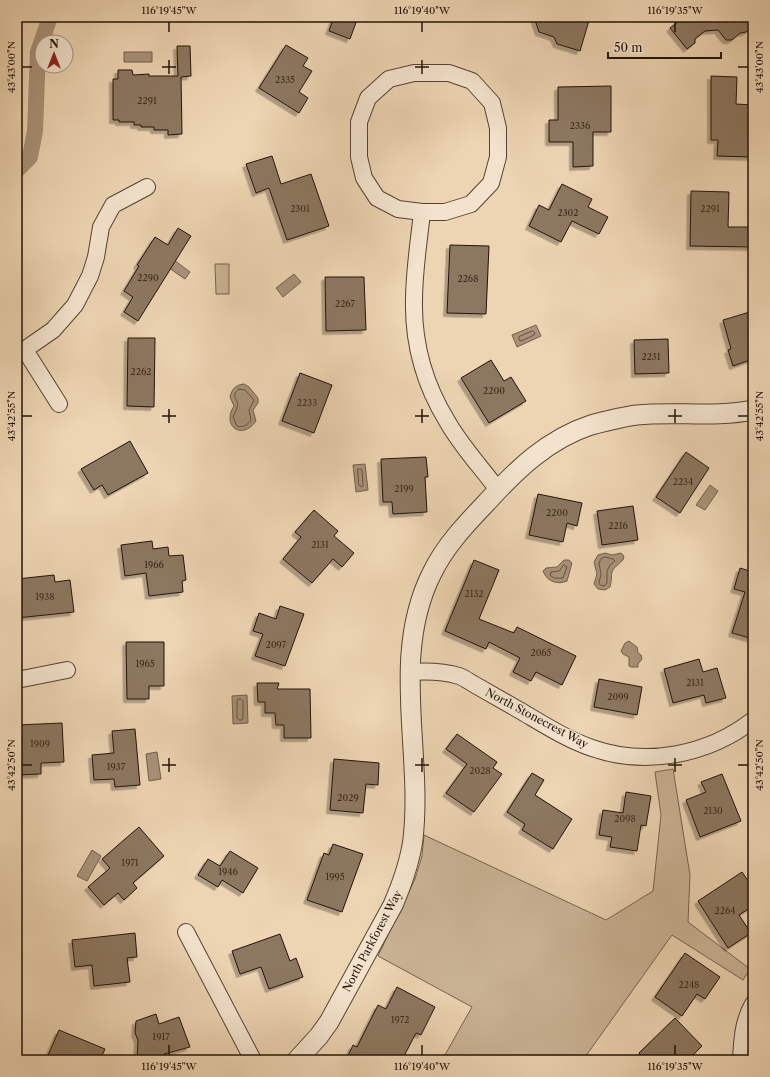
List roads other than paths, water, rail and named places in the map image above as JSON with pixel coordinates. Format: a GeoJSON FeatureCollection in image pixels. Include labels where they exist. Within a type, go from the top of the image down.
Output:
{"type":"FeatureCollection","features":[{"type":"Feature","properties":{"kind":"street"},"geometry":{"type":"LineString","coordinates":[[414,73],[449,73],[472,81],[492,103],[498,128],[498,157],[491,183],[471,204],[445,212],[422,212],[398,209],[377,198],[364,178],[359,157],[359,122],[368,98],[389,79],[414,73]]}},
{"type":"Feature","properties":{"kind":"street"},"geometry":{"type":"LineString","coordinates":[[59,404],[21,353],[53,330],[75,305],[90,276],[96,257],[101,227],[113,205],[147,187]]}},
{"type":"Feature","properties":{"kind":"street"},"geometry":{"type":"LineString","coordinates":[[422,212],[414,299],[415,331],[422,365],[432,393],[447,421],[498,490]]}},
{"type":"Feature","properties":{"kind":"street","name":"North Parkforest Way"},"geometry":{"type":"LineString","coordinates":[[297,1060],[319,1036],[329,1022],[393,905],[408,864],[413,840],[415,810],[410,672],[411,648],[415,621],[422,595],[441,556],[456,536],[518,469],[538,452],[564,437],[589,426],[614,419],[638,415],[719,415],[753,410]]}},
{"type":"Feature","properties":{"kind":"street"},"geometry":{"type":"LineString","coordinates":[[17,680],[67,670]]}},
{"type":"Feature","properties":{"kind":"street","name":"North Stonecrest Way"},"geometry":{"type":"LineString","coordinates":[[410,672],[432,671],[460,676],[566,736],[593,748],[616,754],[643,757],[661,757],[682,754],[712,745],[739,731],[753,720]]}},
{"type":"Feature","properties":{"kind":"street"},"geometry":{"type":"LineString","coordinates":[[186,932],[253,1060]]}},
{"type":"Feature","properties":{"kind":"street"},"geometry":{"type":"LineString","coordinates":[[741,1060],[741,1040],[745,1023],[753,1004]]}},
{"type":"Feature","properties":{"kind":"water"},"geometry":{"type":"Polygon","coordinates":[[[124,52],[152,52],[152,62],[124,62],[124,52]]]}},
{"type":"Feature","properties":{"kind":"water"},"geometry":{"type":"Polygon","coordinates":[[[174,260],[190,272],[185,279],[169,268],[174,260]]]}},
{"type":"Feature","properties":{"kind":"water"},"geometry":{"type":"Polygon","coordinates":[[[294,274],[301,282],[283,297],[276,288],[294,274]]]}},
{"type":"Feature","properties":{"kind":"water"},"geometry":{"type":"Polygon","coordinates":[[[536,325],[541,336],[517,347],[512,335],[536,325]]]}},
{"type":"Feature","properties":{"kind":"water"},"geometry":{"type":"Polygon","coordinates":[[[244,384],[249,387],[258,398],[258,403],[253,410],[256,421],[251,427],[245,430],[239,430],[232,425],[230,420],[234,406],[230,397],[234,388],[238,385],[244,384]]]}},
{"type":"Feature","properties":{"kind":"water"},"geometry":{"type":"Polygon","coordinates":[[[365,464],[368,490],[356,492],[353,465],[365,464]]]}},
{"type":"Feature","properties":{"kind":"water"},"geometry":{"type":"Polygon","coordinates":[[[710,485],[718,491],[705,510],[696,505],[710,485]]]}},
{"type":"Feature","properties":{"kind":"water"},"geometry":{"type":"Polygon","coordinates":[[[605,553],[612,555],[621,553],[624,556],[623,560],[612,572],[610,587],[605,590],[598,589],[594,584],[597,574],[594,562],[598,555],[605,553]]]}},
{"type":"Feature","properties":{"kind":"water"},"geometry":{"type":"Polygon","coordinates":[[[564,560],[569,560],[572,563],[567,581],[560,583],[553,582],[547,578],[543,571],[546,568],[557,567],[564,560]]]}},
{"type":"Feature","properties":{"kind":"water"},"geometry":{"type":"Polygon","coordinates":[[[629,641],[637,647],[638,653],[641,655],[642,659],[638,664],[638,667],[629,666],[629,657],[621,651],[625,643],[629,641]]]}},
{"type":"Feature","properties":{"kind":"water"},"geometry":{"type":"Polygon","coordinates":[[[247,695],[248,723],[233,724],[232,696],[247,695]]]}},
{"type":"Feature","properties":{"kind":"water"},"geometry":{"type":"Polygon","coordinates":[[[157,752],[161,779],[149,781],[146,754],[157,752]]]}},
{"type":"Feature","properties":{"kind":"water"},"geometry":{"type":"Polygon","coordinates":[[[92,850],[101,856],[87,881],[77,876],[92,850]]]}},
{"type":"Feature","properties":{"kind":"waterway"},"geometry":{"type":"LineString","coordinates":[[17,170],[30,157],[35,131],[38,52],[50,17]]}}]}
